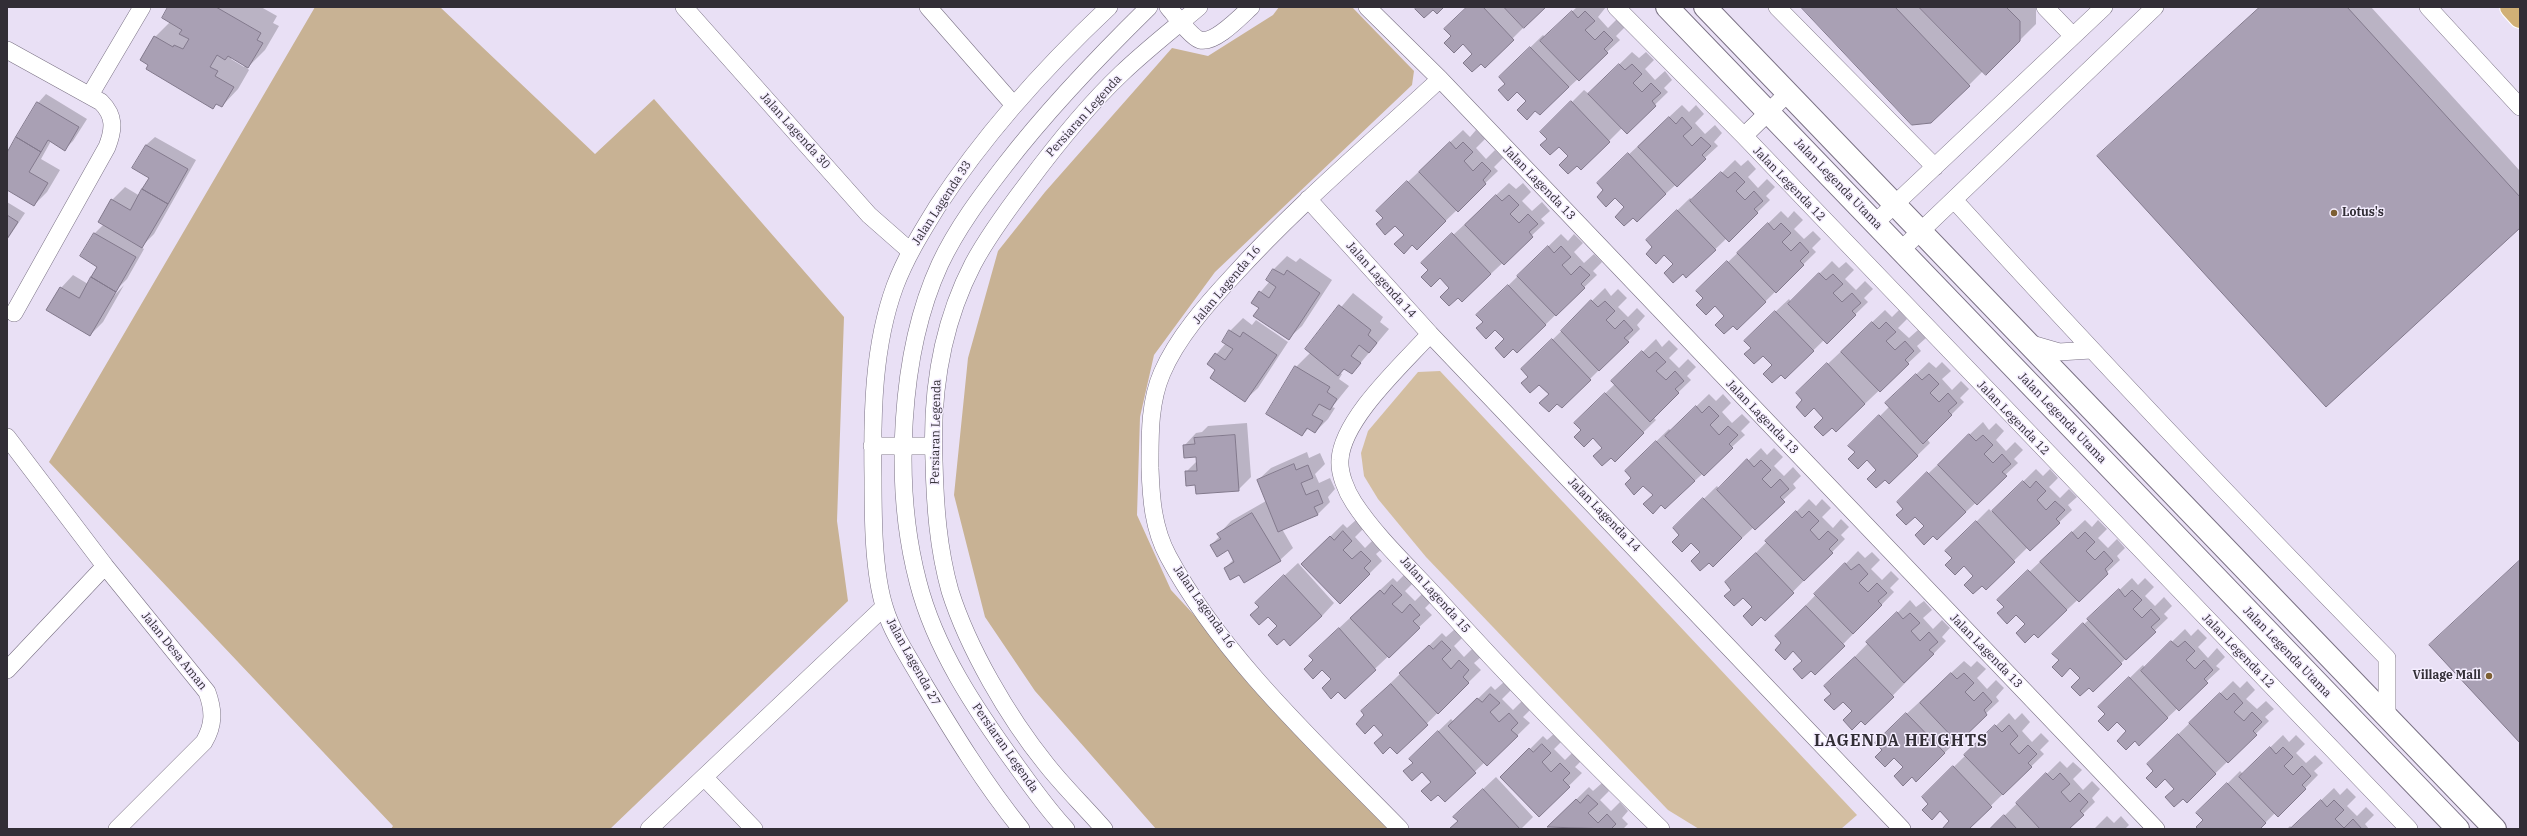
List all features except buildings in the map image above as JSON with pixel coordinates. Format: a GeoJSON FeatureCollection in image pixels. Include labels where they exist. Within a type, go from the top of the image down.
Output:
{"type":"FeatureCollection","features":[{"type":"Feature","properties":{"kind":"main road"},"geometry":{"type":"LineString","coordinates":[[2510,7],[2520,17]]}},
{"type":"Feature","properties":{"kind":"street"},"geometry":{"type":"LineString","coordinates":[[90,95],[142,7]]}},
{"type":"Feature","properties":{"kind":"street","name":"Jalan Lagenda 30"},"geometry":{"type":"LineString","coordinates":[[684,7],[869,215],[910,251]]}},
{"type":"Feature","properties":{"kind":"street"},"geometry":{"type":"LineString","coordinates":[[928,7],[1013,104]]}},
{"type":"Feature","properties":{"kind":"street","name":"Jalan Lagenda 33"},"geometry":{"type":"LineString","coordinates":[[872,446],[874,390],[878,356],[894,288],[910,251],[957,177],[1013,104],[1056,56],[1109,7]]}},
{"type":"Feature","properties":{"kind":"street","name":"Persiaran Legenda"},"geometry":{"type":"LineString","coordinates":[[1066,829],[1052,814],[988,726],[952,666],[935,630],[918,582],[908,524],[904,445],[908,377],[914,338],[940,265],[956,235],[980,198],[1033,129],[1091,63],[1149,7]]}},
{"type":"Feature","properties":{"kind":"street"},"geometry":{"type":"LineString","coordinates":[[1168,7],[1200,40],[1208,40],[1217,36],[1251,7]]}},
{"type":"Feature","properties":{"kind":"street","name":"Persiaran Legenda"},"geometry":{"type":"LineString","coordinates":[[1104,829],[1045,763],[989,676],[962,623],[950,590],[940,546],[936,511],[933,446],[938,366],[946,330],[973,265],[1003,215],[1064,134],[1120,74],[1199,7]]}},
{"type":"Feature","properties":{"kind":"street","name":"Jalan Lagenda 13"},"geometry":{"type":"LineString","coordinates":[[1366,7],[1440,79],[2156,829]]}},
{"type":"Feature","properties":{"kind":"street","name":"Jalan Legenda 12"},"geometry":{"type":"LineString","coordinates":[[1616,7],[1744,136],[2409,829]]}},
{"type":"Feature","properties":{"kind":"street","name":"Jalan Legenda Utama"},"geometry":{"type":"LineString","coordinates":[[1667,7],[2458,829]]}},
{"type":"Feature","properties":{"kind":"street"},"geometry":{"type":"LineString","coordinates":[[1705,7],[2387,714],[2495,829]]}},
{"type":"Feature","properties":{"kind":"street"},"geometry":{"type":"LineString","coordinates":[[1777,7],[1935,167]]}},
{"type":"Feature","properties":{"kind":"street"},"geometry":{"type":"LineString","coordinates":[[2045,7],[2073,36]]}},
{"type":"Feature","properties":{"kind":"street"},"geometry":{"type":"LineString","coordinates":[[1875,223],[2104,7]]}},
{"type":"Feature","properties":{"kind":"street"},"geometry":{"type":"LineString","coordinates":[[1901,250],[1955,201],[2155,7]]}},
{"type":"Feature","properties":{"kind":"street"},"geometry":{"type":"LineString","coordinates":[[2428,7],[2520,107]]}},
{"type":"Feature","properties":{"kind":"street"},"geometry":{"type":"LineString","coordinates":[[7,50],[90,95],[110,111],[113,123],[111,137],[14,313]]}},
{"type":"Feature","properties":{"kind":"street","name":"Jalan Lagenda 16"},"geometry":{"type":"LineString","coordinates":[[1400,829],[1263,686],[1209,620],[1167,555],[1157,529],[1151,500],[1150,442],[1152,405],[1162,374],[1179,344],[1212,299],[1264,240],[1440,79]]}},
{"type":"Feature","properties":{"kind":"street"},"geometry":{"type":"LineString","coordinates":[[1744,136],[1788,93]]}},
{"type":"Feature","properties":{"kind":"street","name":"Jalan Lagenda 14"},"geometry":{"type":"LineString","coordinates":[[1308,200],[1430,334],[1902,829]]}},
{"type":"Feature","properties":{"kind":"street"},"geometry":{"type":"LineString","coordinates":[[1955,201],[2091,350],[2256,524],[2387,658],[2387,714]]}},
{"type":"Feature","properties":{"kind":"street","name":"Jalan Lagenda 15"},"geometry":{"type":"LineString","coordinates":[[1430,334],[1381,388],[1345,436],[1340,460],[1343,480],[1353,502],[1377,532],[1548,717],[1661,829]]}},
{"type":"Feature","properties":{"kind":"street"},"geometry":{"type":"LineString","coordinates":[[2028,343],[2059,352],[2091,350]]}},
{"type":"Feature","properties":{"kind":"street","name":"Jalan Desa Aman"},"geometry":{"type":"LineString","coordinates":[[7,437],[105,566],[207,692],[212,713],[211,729],[204,742],[117,829]]}},
{"type":"Feature","properties":{"kind":"street"},"geometry":{"type":"LineString","coordinates":[[872,446],[933,446]]}},
{"type":"Feature","properties":{"kind":"street","name":"Jalan Lagenda 27"},"geometry":{"type":"LineString","coordinates":[[872,446],[874,535],[884,607],[896,635],[956,737],[991,792],[1020,829]]}},
{"type":"Feature","properties":{"kind":"street"},"geometry":{"type":"LineString","coordinates":[[7,670],[105,566]]}},
{"type":"Feature","properties":{"kind":"street"},"geometry":{"type":"LineString","coordinates":[[649,829],[884,607]]}},
{"type":"Feature","properties":{"kind":"street"},"geometry":{"type":"LineString","coordinates":[[704,777],[754,829]]}},
{"type":"Feature","properties":{"kind":"shaded area"},"geometry":{"type":"Polygon","coordinates":[[[315,7],[440,7],[595,154],[654,99],[844,317],[837,521],[848,601],[610,829],[391,829],[393,826],[49,462],[315,7]]]}},
{"type":"Feature","properties":{"kind":"shaded area"},"geometry":{"type":"Polygon","coordinates":[[[1279,7],[1352,7],[1414,71],[1412,85],[1215,272],[1154,355],[1140,417],[1137,515],[1171,590],[1392,829],[1156,829],[1035,691],[985,617],[954,495],[968,358],[998,251],[1045,192],[1172,48],[1208,56],[1273,15],[1279,7]]]}},
{"type":"Feature","properties":{"kind":"shaded area"},"geometry":{"type":"Polygon","coordinates":[[[1440,371],[1857,815],[1841,829],[1699,829],[1668,810],[1426,557],[1378,499],[1364,476],[1361,453],[1368,431],[1418,372],[1440,371]]]}},
{"type":"Feature","properties":{"kind":"place","name":"Lotus's"},"geometry":{"type":"Point","coordinates":[2334,213]}},
{"type":"Feature","properties":{"kind":"place","name":"Village Mall"},"geometry":{"type":"Point","coordinates":[2489,676]}},
{"type":"Feature","properties":{"kind":"district","name":"LAGENDA HEIGHTS"},"geometry":{"type":"Point","coordinates":[1901,741]}}]}
